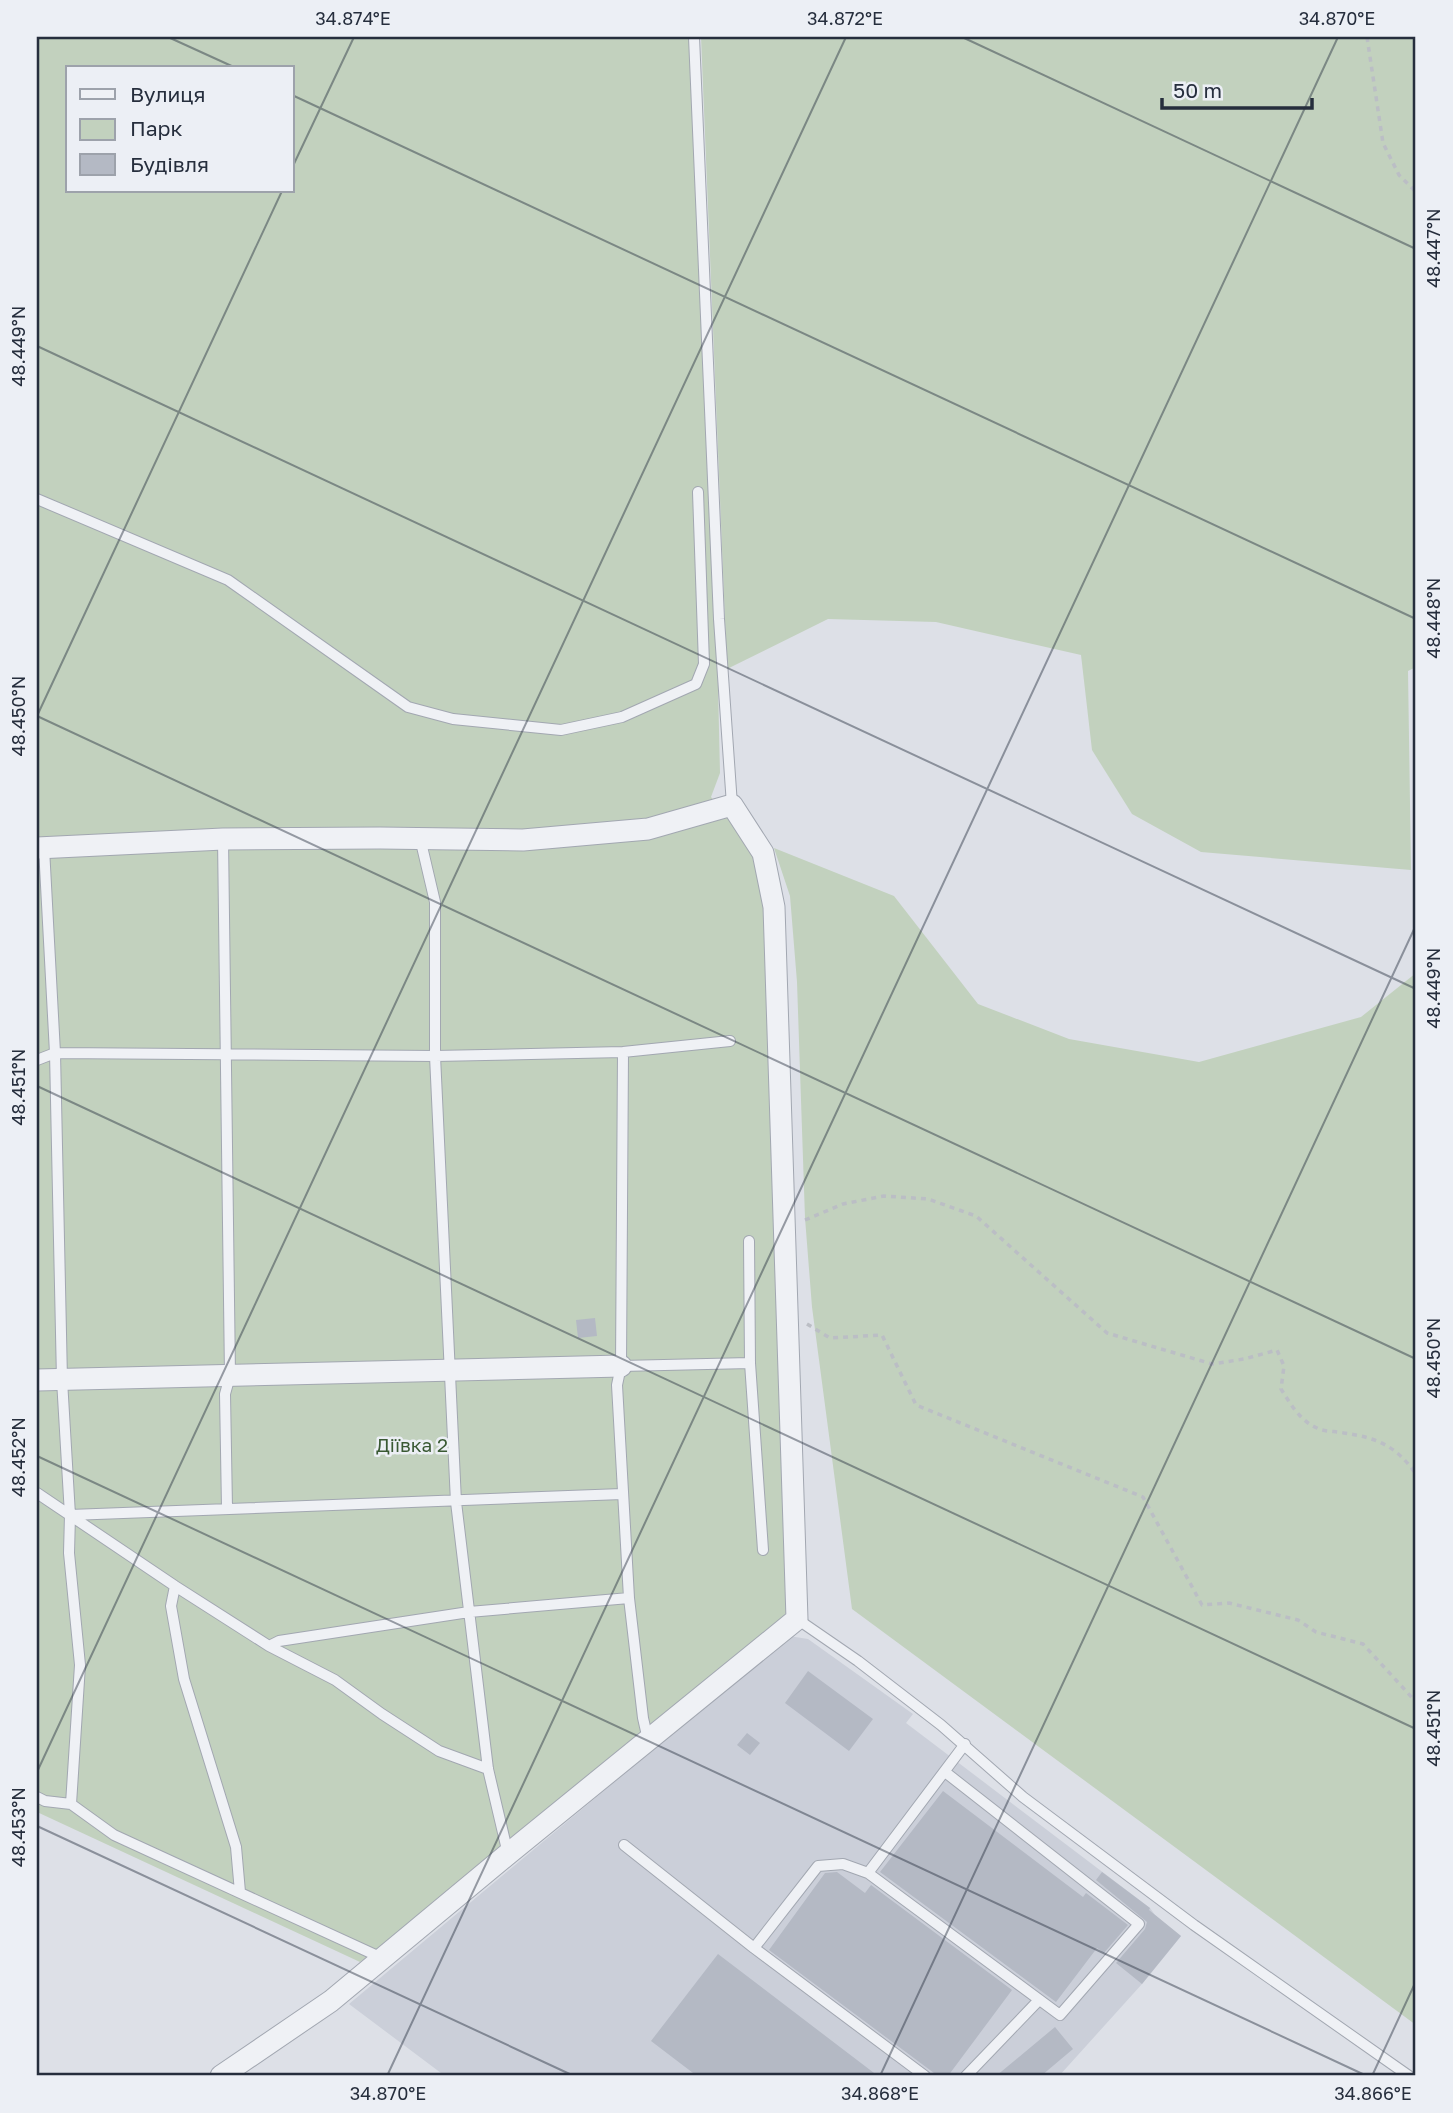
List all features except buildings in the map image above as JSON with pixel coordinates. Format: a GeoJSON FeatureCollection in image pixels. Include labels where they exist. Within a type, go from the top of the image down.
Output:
{"type":"FeatureCollection","features":[{"type":"Feature","properties":{"kind":"street"},"geometry":{"type":"LineString","coordinates":[[41,848],[223,839],[523,840],[648,829],[732,805],[763,853],[774,907],[797,1619],[331,2001],[221,2076]]}},
{"type":"Feature","properties":{"kind":"street"},"geometry":{"type":"LineString","coordinates":[[37,1380],[621,1366]]}},
{"type":"Feature","properties":{"kind":"lane"},"geometry":{"type":"LineString","coordinates":[[694,37],[719,619],[732,805]]}},
{"type":"Feature","properties":{"kind":"lane"},"geometry":{"type":"LineString","coordinates":[[37,499],[228,580],[408,707],[453,719],[561,730],[622,717],[696,684],[704,664],[698,492]]}},
{"type":"Feature","properties":{"kind":"lane"},"geometry":{"type":"LineString","coordinates":[[420,838],[435,902],[435,1056],[456,1502],[488,1769],[508,1854]]}},
{"type":"Feature","properties":{"kind":"lane"},"geometry":{"type":"LineString","coordinates":[[223,839],[230,1376],[225,1394],[227,1508]]}},
{"type":"Feature","properties":{"kind":"lane"},"geometry":{"type":"LineString","coordinates":[[41,848],[55,1053],[62,1380],[70,1515],[69,1553],[80,1665],[71,1804]]}},
{"type":"Feature","properties":{"kind":"lane"},"geometry":{"type":"LineString","coordinates":[[37,1060],[55,1053],[435,1056],[623,1052],[730,1041]]}},
{"type":"Feature","properties":{"kind":"lane"},"geometry":{"type":"LineString","coordinates":[[623,1052],[621,1366],[617,1385],[629,1598],[648,1740]]}},
{"type":"Feature","properties":{"kind":"lane"},"geometry":{"type":"LineString","coordinates":[[749,1241],[750,1363],[763,1550]]}},
{"type":"Feature","properties":{"kind":"lane"},"geometry":{"type":"LineString","coordinates":[[621,1366],[750,1363]]}},
{"type":"Feature","properties":{"kind":"lane"},"geometry":{"type":"LineString","coordinates":[[37,1493],[175,1586],[269,1646],[335,1680],[439,1751],[488,1769]]}},
{"type":"Feature","properties":{"kind":"lane"},"geometry":{"type":"LineString","coordinates":[[70,1515],[622,1494]]}},
{"type":"Feature","properties":{"kind":"lane"},"geometry":{"type":"LineString","coordinates":[[175,1586],[171,1606],[184,1679],[236,1847],[240,1892]]}},
{"type":"Feature","properties":{"kind":"lane"},"geometry":{"type":"LineString","coordinates":[[269,1646],[279,1642],[469,1612],[629,1598]]}},
{"type":"Feature","properties":{"kind":"lane"},"geometry":{"type":"LineString","coordinates":[[797,1619],[858,1661],[965,1744],[1023,1797],[1162,1901],[1409,2076]]}},
{"type":"Feature","properties":{"kind":"lane"},"geometry":{"type":"LineString","coordinates":[[868,1873],[965,1744]]}},
{"type":"Feature","properties":{"kind":"lane"},"geometry":{"type":"LineString","coordinates":[[754,1948],[818,1866],[843,1864],[868,1873],[1060,2015],[1139,1924],[945,1772]]}},
{"type":"Feature","properties":{"kind":"lane"},"geometry":{"type":"LineString","coordinates":[[37,1797],[46,1801],[71,1804],[114,1835],[382,1958]]}},
{"type":"Feature","properties":{"kind":"lane"},"geometry":{"type":"LineString","coordinates":[[624,1845],[754,1948],[925,2076]]}},
{"type":"Feature","properties":{"kind":"lane"},"geometry":{"type":"LineString","coordinates":[[966,2076],[1039,2000]]}},
{"type":"Feature","properties":{"kind":"path"},"geometry":{"type":"LineString","coordinates":[[1367,37],[1383,143],[1399,175],[1416,192]]}},
{"type":"Feature","properties":{"kind":"path"},"geometry":{"type":"LineString","coordinates":[[785,1228],[843,1204],[884,1196],[928,1199],[976,1216],[1107,1333],[1212,1364],[1278,1350],[1284,1366],[1281,1389],[1298,1414],[1317,1429],[1366,1436],[1383,1443],[1403,1455],[1416,1474]]}},
{"type":"Feature","properties":{"kind":"path"},"geometry":{"type":"LineString","coordinates":[[786,1314],[830,1338],[882,1335],[916,1405],[1143,1497],[1202,1605],[1229,1603],[1298,1620],[1315,1632],[1363,1644],[1416,1702]]}},
{"type":"Feature","properties":{"kind":"shaded area"},"geometry":{"type":"Polygon","coordinates":[[[789,1636],[808,1639],[913,1714],[906,1723],[1150,1908],[1181,1936],[1142,1984],[1059,2076],[445,2076],[349,2004],[789,1636]]]}},
{"type":"Feature","properties":{"kind":"green space","name":"Діївка 2"},"geometry":{"type":"Polygon","coordinates":[[[37,37],[690,37],[718,686],[720,773],[711,797],[749,841],[766,906],[793,1603],[769,1637],[483,1871],[360,1962],[37,1812],[37,37]]]}},
{"type":"Feature","properties":{"kind":"green space"},"geometry":{"type":"Polygon","coordinates":[[[701,37],[1416,37],[1416,667],[1408,671],[1411,870],[1201,852],[1132,814],[1092,750],[1081,655],[936,622],[828,619],[727,669],[701,37]]]}},
{"type":"Feature","properties":{"kind":"green space"},"geometry":{"type":"Polygon","coordinates":[[[774,848],[894,896],[978,1004],[1069,1039],[1199,1062],[1361,1017],[1416,973],[1416,2025],[852,1609],[812,1307],[805,1218],[797,982],[790,896],[774,848]]]}}]}
